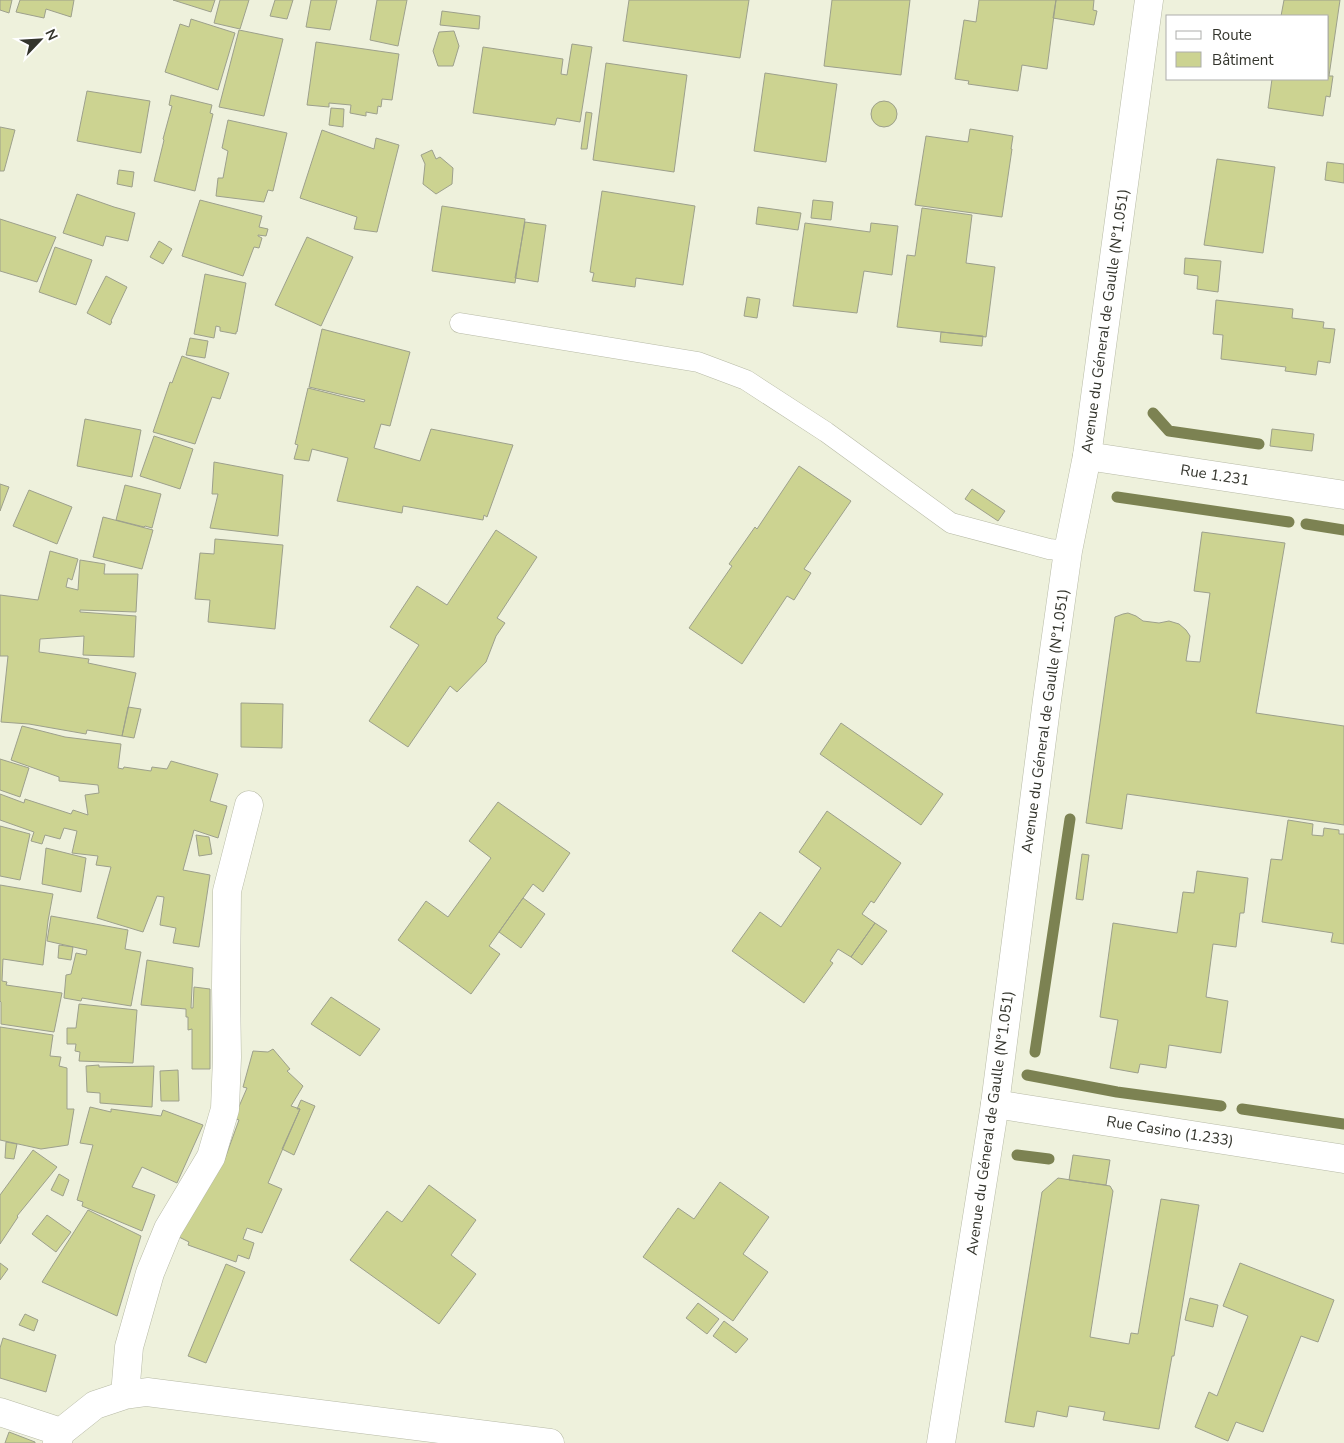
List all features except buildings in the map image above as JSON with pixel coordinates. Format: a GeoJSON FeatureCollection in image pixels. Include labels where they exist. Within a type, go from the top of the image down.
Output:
{"type":"FeatureCollection","features":[{"type":"Feature","properties":{"kind":"street","name":"Avenue du Géneral de Gaulle (N°1.051)"},"geometry":{"type":"LineString","coordinates":[[941,1443],[995,1104],[1047,700],[1068,551],[1086,456],[1149,0]]}},
{"type":"Feature","properties":{"kind":"street","name":"Rue 1.231"},"geometry":{"type":"LineString","coordinates":[[1086,456],[1344,495]]}},
{"type":"Feature","properties":{"kind":"street"},"geometry":{"type":"LineString","coordinates":[[125,1395],[129,1347],[150,1272],[168,1229],[211,1157],[225,1109],[227,1057],[227,891],[249,805]]}},
{"type":"Feature","properties":{"kind":"street","name":"Rue Casino (1.233)"},"geometry":{"type":"LineString","coordinates":[[995,1104],[1344,1159]]}},
{"type":"Feature","properties":{"kind":"street"},"geometry":{"type":"LineString","coordinates":[[0,1412],[59,1437],[95,1405],[125,1395],[146,1392],[550,1443]]}},
{"type":"Feature","properties":{"kind":"lane"},"geometry":{"type":"LineString","coordinates":[[460,323],[698,362],[746,380],[826,432],[951,522],[1049,549],[1068,551]]}},
{"type":"Feature","properties":{"kind":"waterway"},"geometry":{"type":"LineString","coordinates":[[1153,413],[1169,431],[1259,444]]}},
{"type":"Feature","properties":{"kind":"waterway"},"geometry":{"type":"LineString","coordinates":[[1117,497],[1289,522]]}},
{"type":"Feature","properties":{"kind":"waterway"},"geometry":{"type":"LineString","coordinates":[[1306,524],[1344,530]]}},
{"type":"Feature","properties":{"kind":"waterway"},"geometry":{"type":"LineString","coordinates":[[1035,1052],[1070,819]]}},
{"type":"Feature","properties":{"kind":"waterway"},"geometry":{"type":"LineString","coordinates":[[1027,1075],[1117,1092],[1221,1106]]}},
{"type":"Feature","properties":{"kind":"waterway"},"geometry":{"type":"LineString","coordinates":[[1242,1109],[1344,1124]]}},
{"type":"Feature","properties":{"kind":"waterway"},"geometry":{"type":"LineString","coordinates":[[1017,1155],[1049,1159]]}}]}
